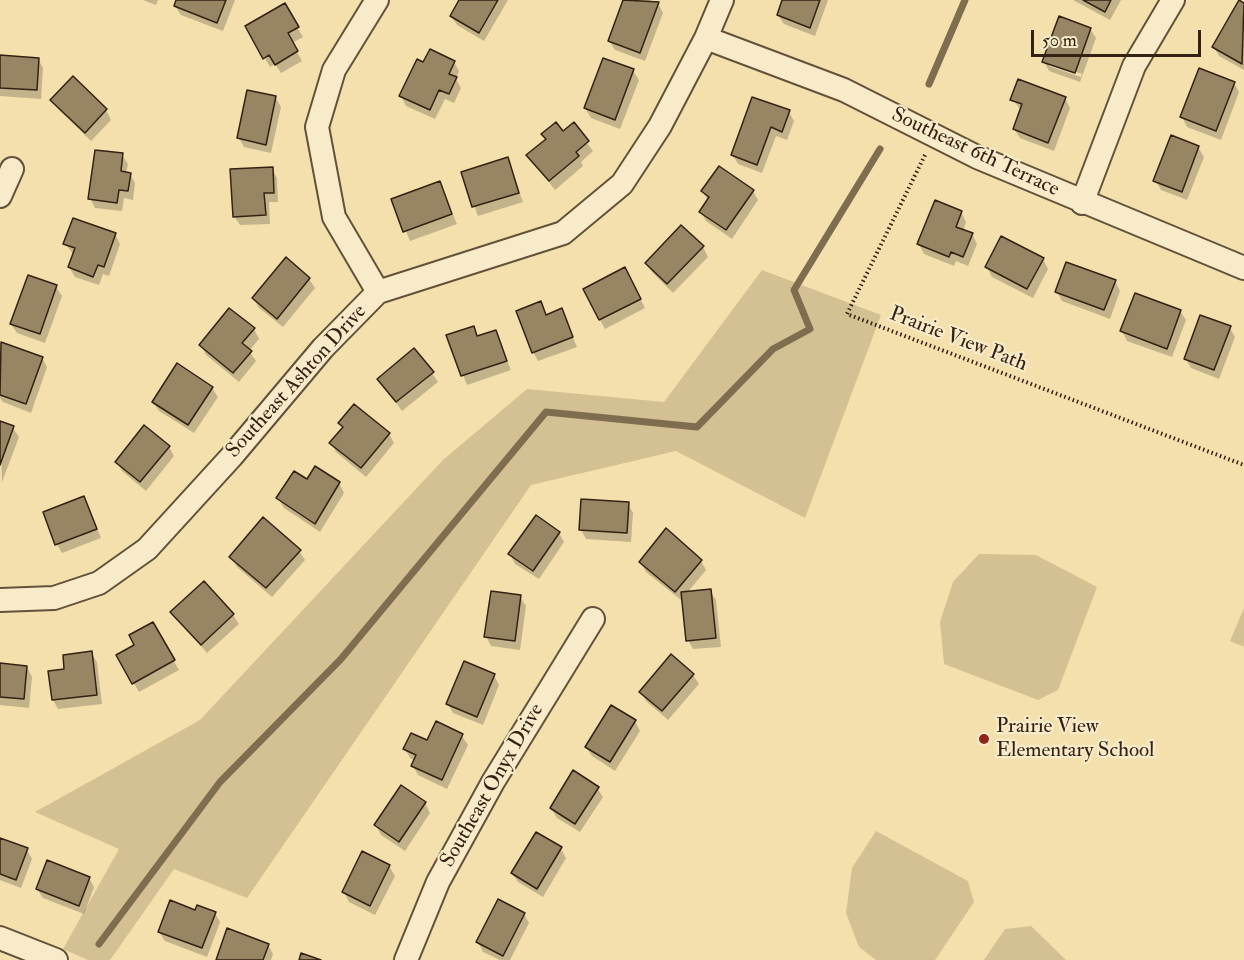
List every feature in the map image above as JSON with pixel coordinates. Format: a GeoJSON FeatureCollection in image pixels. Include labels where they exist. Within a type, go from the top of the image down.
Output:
{"type":"FeatureCollection","features":[{"type":"Feature","properties":{"kind":"street"},"geometry":{"type":"LineString","coordinates":[[377,0],[334,70],[317,127],[334,217],[378,292]]}},
{"type":"Feature","properties":{"kind":"street","name":"Southeast Ashton Drive"},"geometry":{"type":"LineString","coordinates":[[0,600],[54,598],[99,584],[147,549],[232,456],[323,348],[378,292],[563,233],[622,184],[660,126],[706,38],[722,0]]}},
{"type":"Feature","properties":{"kind":"street"},"geometry":{"type":"LineString","coordinates":[[1082,202],[1134,66],[1173,0]]}},
{"type":"Feature","properties":{"kind":"street","name":"Southeast 6th Terrace"},"geometry":{"type":"LineString","coordinates":[[706,38],[844,90],[935,136],[1082,202],[1244,268]]}},
{"type":"Feature","properties":{"kind":"street"},"geometry":{"type":"LineString","coordinates":[[0,196],[12,169]]}},
{"type":"Feature","properties":{"kind":"street","name":"Southeast Onyx Drive"},"geometry":{"type":"LineString","coordinates":[[406,960],[438,882],[493,782],[592,619]]}},
{"type":"Feature","properties":{"kind":"street"},"geometry":{"type":"LineString","coordinates":[[0,938],[56,960]]}},
{"type":"Feature","properties":{"kind":"path","name":"Prairie View Path"},"geometry":{"type":"LineString","coordinates":[[935,136],[847,314],[1244,465]]}},
{"type":"Feature","properties":{"kind":"shaded area"},"geometry":{"type":"Polygon","coordinates":[[[762,270],[881,315],[805,518],[676,451],[531,485],[247,898],[174,869],[110,960],[88,960],[63,949],[119,849],[35,812],[200,720],[443,460],[527,389],[664,402],[762,270]]]}},
{"type":"Feature","properties":{"kind":"shaded area"},"geometry":{"type":"Polygon","coordinates":[[[979,554],[1036,555],[1097,587],[1058,690],[1038,700],[944,664],[940,622],[953,582],[979,554]]]}},
{"type":"Feature","properties":{"kind":"shaded area"},"geometry":{"type":"Polygon","coordinates":[[[1244,608],[1244,647],[1230,641],[1244,608]]]}},
{"type":"Feature","properties":{"kind":"shaded area"},"geometry":{"type":"Polygon","coordinates":[[[876,831],[968,881],[974,902],[935,960],[876,960],[859,947],[846,913],[852,868],[876,831]]]}},
{"type":"Feature","properties":{"kind":"shaded area"},"geometry":{"type":"Polygon","coordinates":[[[1031,926],[1066,960],[984,960],[1005,929],[1031,926]]]}},
{"type":"Feature","properties":{"kind":"building"},"geometry":{"type":"Polygon","coordinates":[[[176,0],[226,0],[217,23],[174,6],[176,0]]]}},
{"type":"Feature","properties":{"kind":"building"},"geometry":{"type":"Polygon","coordinates":[[[459,0],[498,0],[479,33],[450,16],[459,0]]]}},
{"type":"Feature","properties":{"kind":"building"},"geometry":{"type":"Polygon","coordinates":[[[623,0],[659,2],[640,53],[608,41],[623,0]]]}},
{"type":"Feature","properties":{"kind":"building"},"geometry":{"type":"Polygon","coordinates":[[[782,0],[820,0],[810,28],[777,15],[782,0]]]}},
{"type":"Feature","properties":{"kind":"building"},"geometry":{"type":"Polygon","coordinates":[[[1083,0],[1111,0],[1105,12],[1083,0]]]}},
{"type":"Feature","properties":{"kind":"building"},"geometry":{"type":"Polygon","coordinates":[[[1239,0],[1244,3],[1242,64],[1212,47],[1239,0]]]}},
{"type":"Feature","properties":{"kind":"building"},"geometry":{"type":"Polygon","coordinates":[[[285,3],[299,27],[288,33],[298,51],[275,65],[269,55],[263,59],[245,26],[285,3]]]}},
{"type":"Feature","properties":{"kind":"building"},"geometry":{"type":"Polygon","coordinates":[[[1059,16],[1091,28],[1075,73],[1042,62],[1059,16]]]}},
{"type":"Feature","properties":{"kind":"building"},"geometry":{"type":"Polygon","coordinates":[[[430,49],[455,61],[449,74],[457,77],[449,94],[439,90],[430,110],[399,96],[417,59],[423,62],[430,49]]]}},
{"type":"Feature","properties":{"kind":"building"},"geometry":{"type":"Polygon","coordinates":[[[0,55],[39,58],[37,90],[0,88],[0,55]]]}},
{"type":"Feature","properties":{"kind":"building"},"geometry":{"type":"Polygon","coordinates":[[[603,58],[634,69],[615,120],[584,108],[603,58]]]}},
{"type":"Feature","properties":{"kind":"building"},"geometry":{"type":"Polygon","coordinates":[[[1199,68],[1235,82],[1216,131],[1180,117],[1199,68]]]}},
{"type":"Feature","properties":{"kind":"building"},"geometry":{"type":"Polygon","coordinates":[[[73,76],[107,109],[85,133],[50,100],[73,76]]]}},
{"type":"Feature","properties":{"kind":"building"},"geometry":{"type":"Polygon","coordinates":[[[1018,79],[1066,97],[1048,143],[1013,129],[1022,104],[1010,100],[1018,79]]]}},
{"type":"Feature","properties":{"kind":"building"},"geometry":{"type":"Polygon","coordinates":[[[247,90],[276,96],[266,145],[237,138],[247,90]]]}},
{"type":"Feature","properties":{"kind":"building"},"geometry":{"type":"Polygon","coordinates":[[[752,97],[790,110],[782,132],[771,127],[757,165],[731,155],[752,97]]]}},
{"type":"Feature","properties":{"kind":"building"},"geometry":{"type":"Polygon","coordinates":[[[556,122],[563,131],[574,122],[589,141],[576,152],[579,156],[549,181],[526,155],[546,139],[541,134],[556,122]]]}},
{"type":"Feature","properties":{"kind":"building"},"geometry":{"type":"Polygon","coordinates":[[[1171,135],[1199,146],[1182,192],[1153,181],[1171,135]]]}},
{"type":"Feature","properties":{"kind":"building"},"geometry":{"type":"Polygon","coordinates":[[[95,150],[123,153],[121,171],[131,173],[128,191],[119,190],[117,203],[88,199],[95,150]]]}},
{"type":"Feature","properties":{"kind":"building"},"geometry":{"type":"Polygon","coordinates":[[[508,157],[519,193],[472,207],[461,172],[508,157]]]}},
{"type":"Feature","properties":{"kind":"building"},"geometry":{"type":"Polygon","coordinates":[[[719,166],[754,190],[726,230],[699,212],[709,197],[701,191],[719,166]]]}},
{"type":"Feature","properties":{"kind":"building"},"geometry":{"type":"Polygon","coordinates":[[[273,167],[274,193],[264,193],[266,215],[233,217],[230,169],[273,167]]]}},
{"type":"Feature","properties":{"kind":"building"},"geometry":{"type":"Polygon","coordinates":[[[440,181],[452,214],[403,232],[391,199],[440,181]]]}},
{"type":"Feature","properties":{"kind":"building"},"geometry":{"type":"Polygon","coordinates":[[[935,200],[962,211],[956,227],[973,233],[963,257],[951,252],[949,257],[917,244],[935,200]]]}},
{"type":"Feature","properties":{"kind":"building"},"geometry":{"type":"Polygon","coordinates":[[[73,218],[116,233],[104,267],[98,265],[93,277],[68,267],[75,248],[63,244],[73,218]]]}},
{"type":"Feature","properties":{"kind":"building"},"geometry":{"type":"Polygon","coordinates":[[[681,225],[704,246],[667,284],[645,263],[681,225]]]}},
{"type":"Feature","properties":{"kind":"building"},"geometry":{"type":"Polygon","coordinates":[[[1001,236],[1044,258],[1027,289],[985,267],[1001,236]]]}},
{"type":"Feature","properties":{"kind":"building"},"geometry":{"type":"Polygon","coordinates":[[[286,257],[310,278],[277,319],[252,298],[286,257]]]}},
{"type":"Feature","properties":{"kind":"building"},"geometry":{"type":"Polygon","coordinates":[[[1066,262],[1116,280],[1104,310],[1055,292],[1066,262]]]}},
{"type":"Feature","properties":{"kind":"building"},"geometry":{"type":"Polygon","coordinates":[[[625,267],[641,299],[599,320],[583,289],[625,267]]]}},
{"type":"Feature","properties":{"kind":"building"},"geometry":{"type":"Polygon","coordinates":[[[28,275],[57,285],[40,334],[10,324],[28,275]]]}},
{"type":"Feature","properties":{"kind":"building"},"geometry":{"type":"Polygon","coordinates":[[[1135,293],[1181,310],[1167,349],[1120,331],[1135,293]]]}},
{"type":"Feature","properties":{"kind":"building"},"geometry":{"type":"Polygon","coordinates":[[[541,301],[546,315],[562,308],[573,337],[532,353],[516,311],[541,301]]]}},
{"type":"Feature","properties":{"kind":"building"},"geometry":{"type":"Polygon","coordinates":[[[229,308],[255,328],[242,343],[252,351],[233,373],[199,345],[229,308]]]}},
{"type":"Feature","properties":{"kind":"building"},"geometry":{"type":"Polygon","coordinates":[[[1200,315],[1231,326],[1214,370],[1184,359],[1200,315]]]}},
{"type":"Feature","properties":{"kind":"building"},"geometry":{"type":"Polygon","coordinates":[[[474,326],[477,336],[496,330],[507,361],[461,376],[446,335],[474,326]]]}},
{"type":"Feature","properties":{"kind":"building"},"geometry":{"type":"Polygon","coordinates":[[[1,342],[43,357],[26,404],[0,395],[1,342]]]}},
{"type":"Feature","properties":{"kind":"building"},"geometry":{"type":"Polygon","coordinates":[[[414,348],[434,372],[396,402],[377,379],[414,348]]]}},
{"type":"Feature","properties":{"kind":"building"},"geometry":{"type":"Polygon","coordinates":[[[177,363],[213,387],[188,425],[152,402],[177,363]]]}},
{"type":"Feature","properties":{"kind":"building"},"geometry":{"type":"Polygon","coordinates":[[[354,404],[390,433],[361,468],[329,443],[343,427],[338,423],[354,404]]]}},
{"type":"Feature","properties":{"kind":"building"},"geometry":{"type":"Polygon","coordinates":[[[0,421],[14,426],[0,465],[0,421]]]}},
{"type":"Feature","properties":{"kind":"building"},"geometry":{"type":"Polygon","coordinates":[[[144,425],[170,446],[140,482],[115,462],[144,425]]]}},
{"type":"Feature","properties":{"kind":"building"},"geometry":{"type":"Polygon","coordinates":[[[315,466],[340,482],[315,524],[276,498],[294,471],[307,479],[315,466]]]}},
{"type":"Feature","properties":{"kind":"building"},"geometry":{"type":"Polygon","coordinates":[[[84,496],[97,529],[55,545],[43,512],[84,496]]]}},
{"type":"Feature","properties":{"kind":"building"},"geometry":{"type":"Polygon","coordinates":[[[581,499],[629,502],[627,533],[579,530],[581,499]]]}},
{"type":"Feature","properties":{"kind":"building"},"geometry":{"type":"Polygon","coordinates":[[[536,515],[560,532],[533,571],[508,554],[536,515]]]}},
{"type":"Feature","properties":{"kind":"building"},"geometry":{"type":"Polygon","coordinates":[[[263,517],[301,550],[266,588],[229,557],[263,517]]]}},
{"type":"Feature","properties":{"kind":"building"},"geometry":{"type":"Polygon","coordinates":[[[666,528],[702,560],[675,592],[639,562],[666,528]]]}},
{"type":"Feature","properties":{"kind":"building"},"geometry":{"type":"Polygon","coordinates":[[[204,581],[234,614],[201,645],[170,612],[204,581]]]}},
{"type":"Feature","properties":{"kind":"building"},"geometry":{"type":"Polygon","coordinates":[[[711,589],[716,638],[686,641],[681,592],[711,589]]]}},
{"type":"Feature","properties":{"kind":"building"},"geometry":{"type":"Polygon","coordinates":[[[491,591],[521,595],[515,641],[484,637],[491,591]]]}},
{"type":"Feature","properties":{"kind":"building"},"geometry":{"type":"Polygon","coordinates":[[[153,622],[175,660],[132,684],[116,655],[134,645],[129,635],[153,622]]]}},
{"type":"Feature","properties":{"kind":"building"},"geometry":{"type":"Polygon","coordinates":[[[92,651],[97,695],[52,700],[48,671],[64,669],[63,655],[92,651]]]}},
{"type":"Feature","properties":{"kind":"building"},"geometry":{"type":"Polygon","coordinates":[[[671,654],[694,674],[662,711],[639,692],[671,654]]]}},
{"type":"Feature","properties":{"kind":"building"},"geometry":{"type":"Polygon","coordinates":[[[464,661],[495,674],[477,717],[446,704],[464,661]]]}},
{"type":"Feature","properties":{"kind":"building"},"geometry":{"type":"Polygon","coordinates":[[[0,663],[27,666],[24,699],[0,697],[0,663]]]}},
{"type":"Feature","properties":{"kind":"building"},"geometry":{"type":"Polygon","coordinates":[[[611,705],[636,720],[610,762],[585,747],[611,705]]]}},
{"type":"Feature","properties":{"kind":"building"},"geometry":{"type":"Polygon","coordinates":[[[436,721],[463,734],[442,780],[411,766],[416,755],[403,749],[411,733],[427,740],[436,721]]]}},
{"type":"Feature","properties":{"kind":"building"},"geometry":{"type":"Polygon","coordinates":[[[573,770],[599,787],[575,824],[550,808],[573,770]]]}},
{"type":"Feature","properties":{"kind":"building"},"geometry":{"type":"Polygon","coordinates":[[[401,785],[426,802],[399,842],[374,825],[401,785]]]}},
{"type":"Feature","properties":{"kind":"building"},"geometry":{"type":"Polygon","coordinates":[[[536,832],[562,847],[537,889],[511,873],[536,832]]]}},
{"type":"Feature","properties":{"kind":"building"},"geometry":{"type":"Polygon","coordinates":[[[0,838],[28,848],[16,880],[0,874],[0,838]]]}},
{"type":"Feature","properties":{"kind":"building"},"geometry":{"type":"Polygon","coordinates":[[[362,851],[390,865],[370,906],[342,892],[362,851]]]}},
{"type":"Feature","properties":{"kind":"building"},"geometry":{"type":"Polygon","coordinates":[[[47,860],[90,877],[79,906],[36,889],[47,860]]]}},
{"type":"Feature","properties":{"kind":"building"},"geometry":{"type":"Polygon","coordinates":[[[498,899],[525,913],[503,956],[476,942],[498,899]]]}},
{"type":"Feature","properties":{"kind":"building"},"geometry":{"type":"Polygon","coordinates":[[[170,900],[195,910],[197,905],[216,912],[202,948],[158,932],[170,900]]]}},
{"type":"Feature","properties":{"kind":"building"},"geometry":{"type":"Polygon","coordinates":[[[227,928],[269,944],[263,960],[216,960],[227,928]]]}},
{"type":"Feature","properties":{"kind":"building"},"geometry":{"type":"Polygon","coordinates":[[[301,953],[321,960],[299,960],[301,953]]]}},
{"type":"Feature","properties":{"kind":"waterway"},"geometry":{"type":"LineString","coordinates":[[929,84],[965,0]]}},
{"type":"Feature","properties":{"kind":"waterway"},"geometry":{"type":"LineString","coordinates":[[99,944],[220,782],[341,659],[546,412],[697,427],[773,349],[810,329],[794,290],[880,149]]}},
{"type":"Feature","properties":{"kind":"place","name":"Prairie View Elementary School"},"geometry":{"type":"Point","coordinates":[984,739]}}]}
